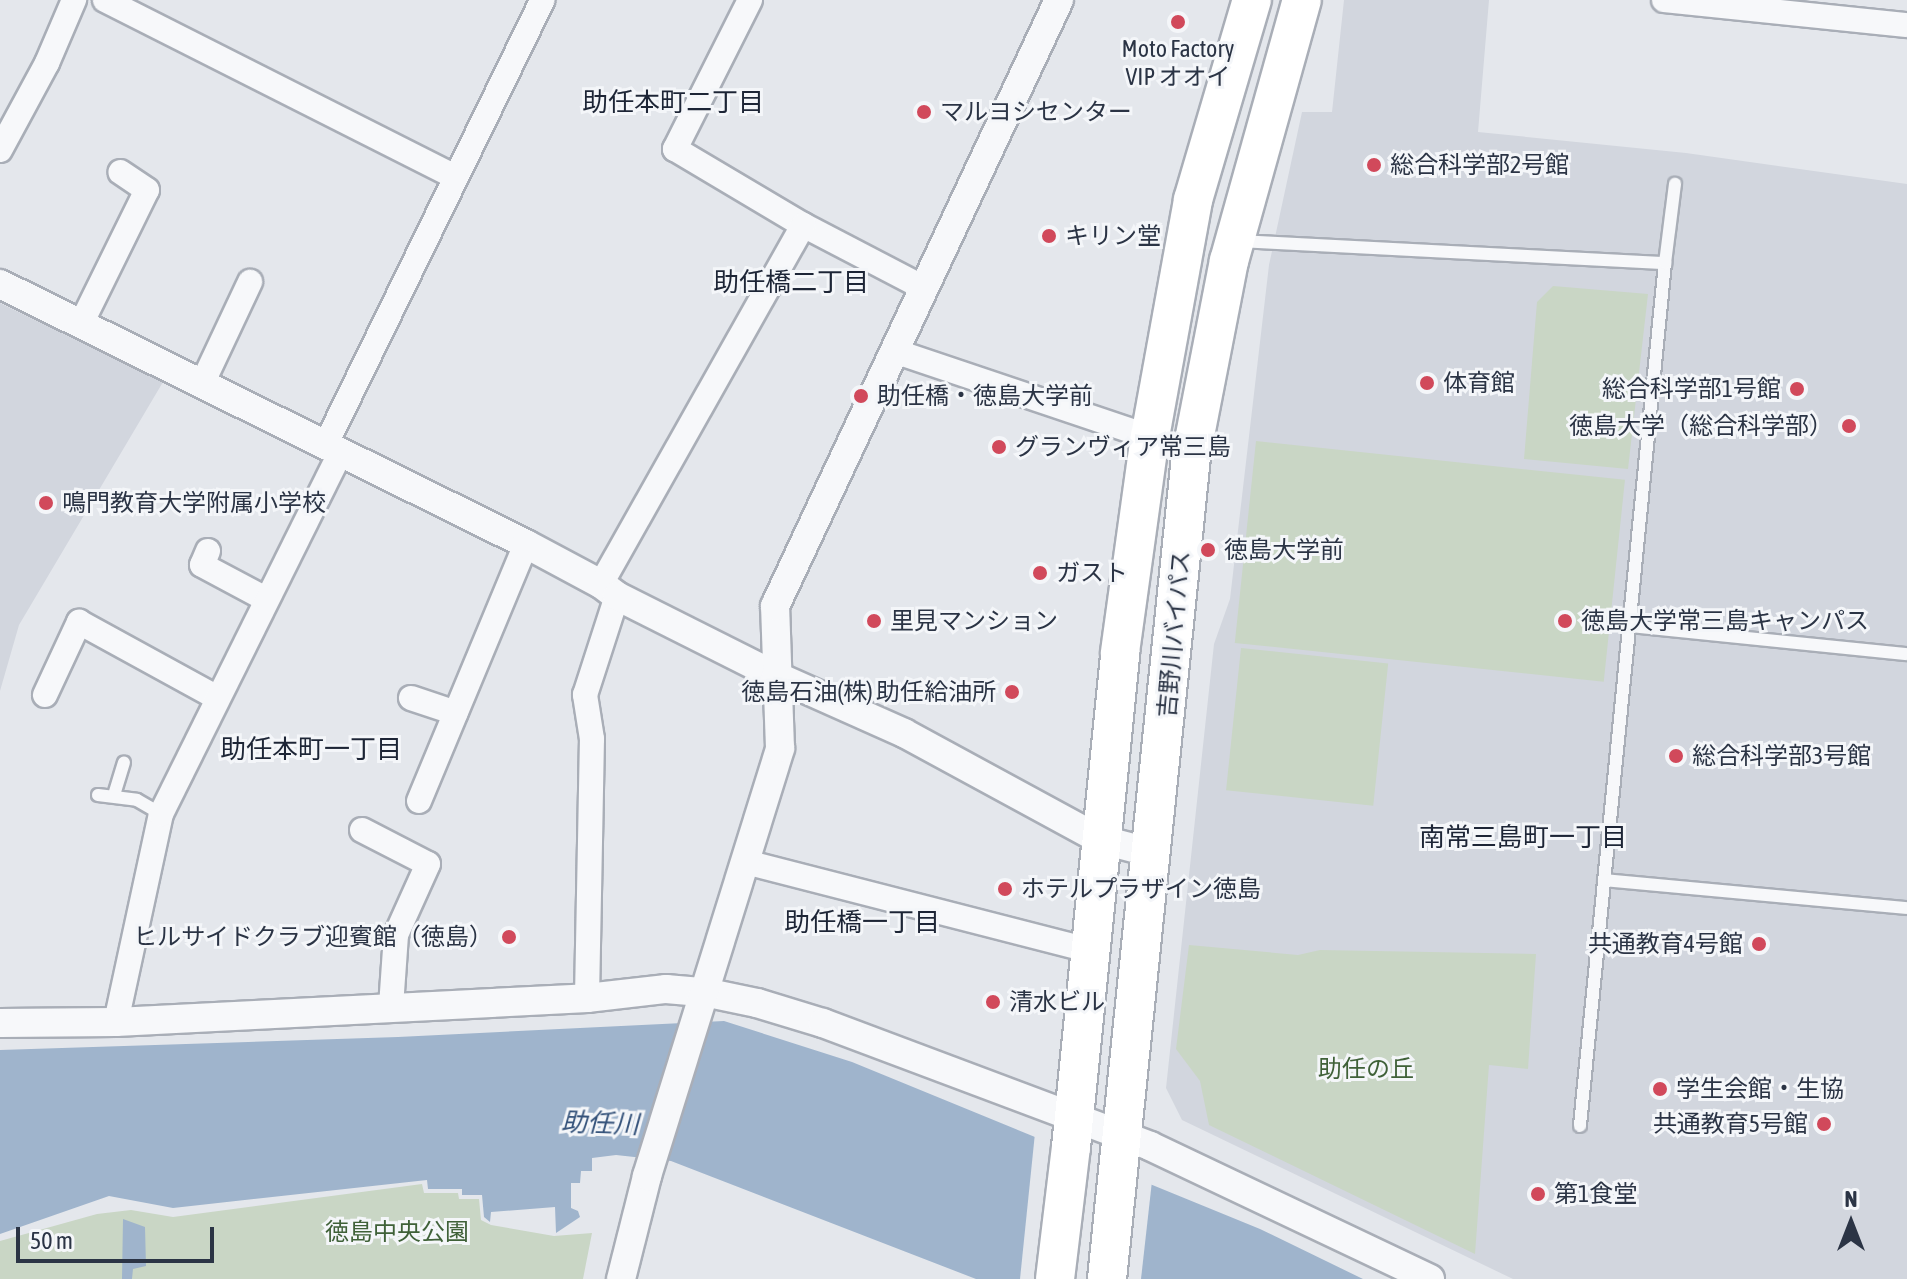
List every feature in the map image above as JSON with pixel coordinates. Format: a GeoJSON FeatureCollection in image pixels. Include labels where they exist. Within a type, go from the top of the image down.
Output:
{"type":"FeatureCollection","features":[{"type":"Feature","properties":{"kind":"highway","name":"吉野川バイパス"},"geometry":{"type":"LineString","coordinates":[[1055,1279],[1073,1133],[1099,839],[1120,652],[1150,437],[1193,200],[1252,0]]}},
{"type":"Feature","properties":{"kind":"highway","name":"吉野川バイパス"},"geometry":{"type":"LineString","coordinates":[[1107,1279],[1191,456],[1234,241],[1302,0]]}},
{"type":"Feature","properties":{"kind":"street"},"geometry":{"type":"LineString","coordinates":[[0,150],[47,63],[74,0]]}},
{"type":"Feature","properties":{"kind":"street"},"geometry":{"type":"LineString","coordinates":[[105,0],[456,177]]}},
{"type":"Feature","properties":{"kind":"street"},"geometry":{"type":"LineString","coordinates":[[116,1022],[161,814],[266,599],[456,177],[543,0]]}},
{"type":"Feature","properties":{"kind":"street"},"geometry":{"type":"LineString","coordinates":[[750,0],[675,149],[803,225],[924,288]]}},
{"type":"Feature","properties":{"kind":"street"},"geometry":{"type":"LineString","coordinates":[[629,1276],[647,1176],[780,748],[775,606],[1059,0]]}},
{"type":"Feature","properties":{"kind":"street"},"geometry":{"type":"LineString","coordinates":[[1664,0],[1907,25]]}},
{"type":"Feature","properties":{"kind":"street"},"geometry":{"type":"LineString","coordinates":[[81,324],[147,190],[120,172]]}},
{"type":"Feature","properties":{"kind":"street"},"geometry":{"type":"LineString","coordinates":[[587,998],[592,739],[585,695],[609,590],[803,225]]}},
{"type":"Feature","properties":{"kind":"street"},"geometry":{"type":"LineString","coordinates":[[202,384],[250,282]]}},
{"type":"Feature","properties":{"kind":"street"},"geometry":{"type":"LineString","coordinates":[[0,284],[526,544],[776,676],[904,733],[1099,839],[1152,853]]}},
{"type":"Feature","properties":{"kind":"street"},"geometry":{"type":"LineString","coordinates":[[894,351],[1150,437]]}},
{"type":"Feature","properties":{"kind":"street"},"geometry":{"type":"LineString","coordinates":[[419,801],[526,544]]}},
{"type":"Feature","properties":{"kind":"street"},"geometry":{"type":"LineString","coordinates":[[208,551],[202,565],[266,599]]}},
{"type":"Feature","properties":{"kind":"street"},"geometry":{"type":"LineString","coordinates":[[45,695],[79,622],[216,697]]}},
{"type":"Feature","properties":{"kind":"street"},"geometry":{"type":"LineString","coordinates":[[411,698],[456,713]]}},
{"type":"Feature","properties":{"kind":"street"},"geometry":{"type":"LineString","coordinates":[[362,830],[428,864],[396,935],[391,1007]]}},
{"type":"Feature","properties":{"kind":"street"},"geometry":{"type":"LineString","coordinates":[[746,862],[1089,950]]}},
{"type":"Feature","properties":{"kind":"street"},"geometry":{"type":"LineString","coordinates":[[0,1023],[116,1022],[587,998],[666,989],[700,1004],[757,1003],[823,1023],[1073,1133],[1430,1279]]}},
{"type":"Feature","properties":{"kind":"lane"},"geometry":{"type":"LineString","coordinates":[[1580,1126],[1675,184]]}},
{"type":"Feature","properties":{"kind":"lane"},"geometry":{"type":"LineString","coordinates":[[1234,241],[1665,263]]}},
{"type":"Feature","properties":{"kind":"lane"},"geometry":{"type":"LineString","coordinates":[[1629,626],[1907,654]]}},
{"type":"Feature","properties":{"kind":"lane"},"geometry":{"type":"LineString","coordinates":[[114,795],[124,762]]}},
{"type":"Feature","properties":{"kind":"lane"},"geometry":{"type":"LineString","coordinates":[[98,795],[137,800],[161,814]]}},
{"type":"Feature","properties":{"kind":"lane"},"geometry":{"type":"LineString","coordinates":[[1604,880],[1907,908]]}},
{"type":"Feature","properties":{"kind":"shaded area","name":"徳島大学常三島キャンパス"},"geometry":{"type":"Polygon","coordinates":[[[1344,0],[1489,0],[1478,132],[1686,153],[1907,184],[1907,1279],[1513,1279],[1182,1120],[1166,1088],[1214,644],[1230,599],[1269,265],[1302,112],[1332,112],[1344,0]]]}},
{"type":"Feature","properties":{"kind":"shaded area","name":"鳴門教育大学附属小学校"},"geometry":{"type":"Polygon","coordinates":[[[0,303],[163,382],[19,625],[0,691],[0,303]]]}},
{"type":"Feature","properties":{"kind":"green space"},"geometry":{"type":"Polygon","coordinates":[[[1553,286],[1648,294],[1628,469],[1524,459],[1537,302],[1553,286]]]}},
{"type":"Feature","properties":{"kind":"green space"},"geometry":{"type":"Polygon","coordinates":[[[1256,441],[1625,480],[1604,682],[1235,643],[1256,441]]]}},
{"type":"Feature","properties":{"kind":"green space"},"geometry":{"type":"Polygon","coordinates":[[[1241,648],[1388,663],[1373,806],[1226,790],[1241,648]]]}},
{"type":"Feature","properties":{"kind":"green space","name":"助任の丘"},"geometry":{"type":"Polygon","coordinates":[[[1189,945],[1298,955],[1320,950],[1536,954],[1528,1069],[1489,1065],[1475,1254],[1209,1125],[1200,1081],[1176,1049],[1189,945]]]}},
{"type":"Feature","properties":{"kind":"green space","name":"徳島中央公園"},"geometry":{"type":"Polygon","coordinates":[[[422,1184],[424,1193],[458,1193],[459,1199],[479,1199],[481,1220],[491,1225],[554,1236],[592,1233],[583,1279],[0,1279],[0,1241],[97,1214],[131,1210],[173,1217],[422,1184]]]}},
{"type":"Feature","properties":{"kind":"water","name":"助任川"},"geometry":{"type":"Polygon","coordinates":[[[724,1021],[852,1062],[1260,1229],[1363,1279],[976,1279],[671,1161],[616,1155],[592,1158],[592,1171],[581,1171],[580,1183],[571,1183],[571,1208],[578,1211],[580,1217],[556,1233],[555,1207],[491,1212],[490,1222],[484,1217],[482,1195],[462,1195],[462,1189],[428,1189],[427,1180],[173,1208],[109,1196],[0,1234],[0,1050],[398,1037],[724,1021]]]}},
{"type":"Feature","properties":{"kind":"water"},"geometry":{"type":"Polygon","coordinates":[[[123,1219],[145,1227],[146,1266],[133,1269],[132,1279],[122,1279],[123,1219]]]}},
{"type":"Feature","properties":{"kind":"pier"},"geometry":{"type":"Polygon","coordinates":[[[1035,1133],[1152,1181],[1141,1279],[1020,1279],[1035,1133]]]}},
{"type":"Feature","properties":{"kind":"place","name":"Moto Factory VIP オオイ"},"geometry":{"type":"Point","coordinates":[1178,22]}},
{"type":"Feature","properties":{"kind":"place","name":"マルヨシセンター"},"geometry":{"type":"Point","coordinates":[924,112]}},
{"type":"Feature","properties":{"kind":"place","name":"総合科学部2号館"},"geometry":{"type":"Point","coordinates":[1374,165]}},
{"type":"Feature","properties":{"kind":"place","name":"キリン堂"},"geometry":{"type":"Point","coordinates":[1049,236]}},
{"type":"Feature","properties":{"kind":"place","name":"体育館"},"geometry":{"type":"Point","coordinates":[1427,383]}},
{"type":"Feature","properties":{"kind":"place","name":"総合科学部1号館"},"geometry":{"type":"Point","coordinates":[1797,389]}},
{"type":"Feature","properties":{"kind":"place","name":"助任橋・徳島大学前"},"geometry":{"type":"Point","coordinates":[861,396]}},
{"type":"Feature","properties":{"kind":"place","name":"徳島大学（総合科学部）"},"geometry":{"type":"Point","coordinates":[1849,426]}},
{"type":"Feature","properties":{"kind":"place","name":"グランヴィア常三島"},"geometry":{"type":"Point","coordinates":[999,447]}},
{"type":"Feature","properties":{"kind":"place","name":"鳴門教育大学附属小学校"},"geometry":{"type":"Point","coordinates":[46,503]}},
{"type":"Feature","properties":{"kind":"place","name":"徳島大学前"},"geometry":{"type":"Point","coordinates":[1208,550]}},
{"type":"Feature","properties":{"kind":"place","name":"ガスト"},"geometry":{"type":"Point","coordinates":[1040,573]}},
{"type":"Feature","properties":{"kind":"place","name":"里見マンション"},"geometry":{"type":"Point","coordinates":[874,621]}},
{"type":"Feature","properties":{"kind":"place","name":"徳島大学常三島キャンパス"},"geometry":{"type":"Point","coordinates":[1565,621]}},
{"type":"Feature","properties":{"kind":"place","name":"徳島石油(株) 助任給油所"},"geometry":{"type":"Point","coordinates":[1012,692]}},
{"type":"Feature","properties":{"kind":"place","name":"総合科学部3号館"},"geometry":{"type":"Point","coordinates":[1676,756]}},
{"type":"Feature","properties":{"kind":"place","name":"ホテルプラザイン徳島"},"geometry":{"type":"Point","coordinates":[1005,889]}},
{"type":"Feature","properties":{"kind":"place","name":"ヒルサイドクラブ迎賓館（徳島）"},"geometry":{"type":"Point","coordinates":[509,937]}},
{"type":"Feature","properties":{"kind":"place","name":"共通教育4号館"},"geometry":{"type":"Point","coordinates":[1759,944]}},
{"type":"Feature","properties":{"kind":"place","name":"清水ビル"},"geometry":{"type":"Point","coordinates":[993,1002]}},
{"type":"Feature","properties":{"kind":"place","name":"学生会館・生協"},"geometry":{"type":"Point","coordinates":[1660,1089]}},
{"type":"Feature","properties":{"kind":"place","name":"共通教育5号館"},"geometry":{"type":"Point","coordinates":[1824,1124]}},
{"type":"Feature","properties":{"kind":"place","name":"第1食堂"},"geometry":{"type":"Point","coordinates":[1538,1194]}},
{"type":"Feature","properties":{"kind":"district","name":"助任本町二丁目"},"geometry":{"type":"Point","coordinates":[673,103]}},
{"type":"Feature","properties":{"kind":"district","name":"助任橋二丁目"},"geometry":{"type":"Point","coordinates":[791,283]}},
{"type":"Feature","properties":{"kind":"district","name":"助任本町一丁目"},"geometry":{"type":"Point","coordinates":[311,750]}},
{"type":"Feature","properties":{"kind":"district","name":"南常三島町一丁目"},"geometry":{"type":"Point","coordinates":[1523,838]}},
{"type":"Feature","properties":{"kind":"district","name":"助任橋一丁目"},"geometry":{"type":"Point","coordinates":[862,923]}}]}
